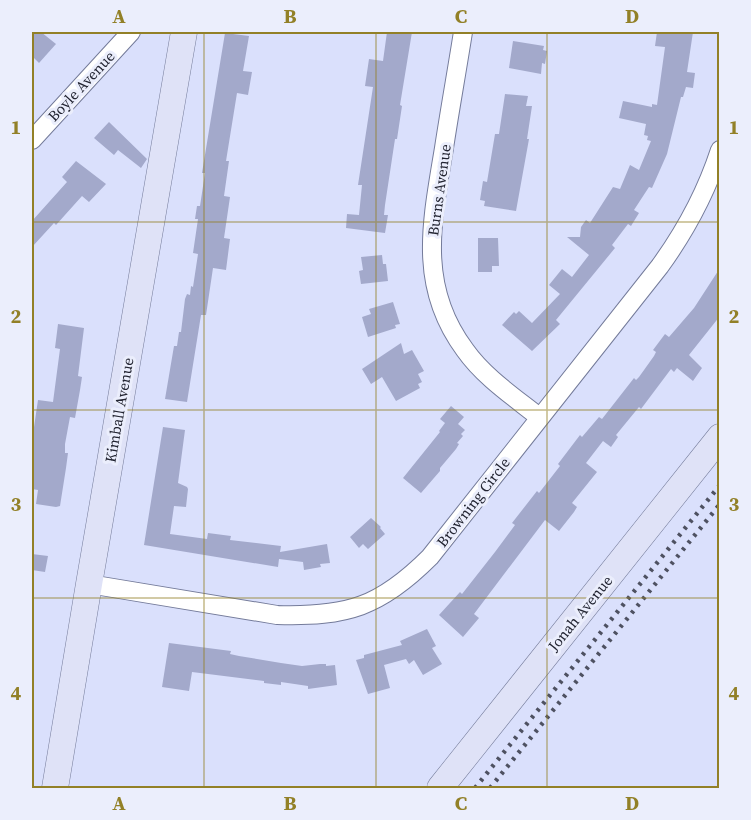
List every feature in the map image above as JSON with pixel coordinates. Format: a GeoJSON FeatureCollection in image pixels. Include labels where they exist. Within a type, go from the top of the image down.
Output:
{"type":"FeatureCollection","features":[{"type":"Feature","properties":{"kind":"street","name":"Boyle Avenue"},"geometry":{"type":"LineString","coordinates":[[32,140],[131,32]]}},
{"type":"Feature","properties":{"kind":"street","name":"Kimball Avenue"},"geometry":{"type":"LineString","coordinates":[[55,789],[88,584],[184,32]]}},
{"type":"Feature","properties":{"kind":"street","name":"Burns Avenue"},"geometry":{"type":"LineString","coordinates":[[464,32],[432,221],[433,274],[438,297],[449,324],[465,350],[483,371],[539,417]]}},
{"type":"Feature","properties":{"kind":"street","name":"Browning Circle"},"geometry":{"type":"LineString","coordinates":[[88,584],[277,615],[331,614],[358,607],[399,586],[430,557],[676,244],[705,191],[720,150]]}},
{"type":"Feature","properties":{"kind":"street","name":"Jonah Avenue"},"geometry":{"type":"LineString","coordinates":[[440,789],[720,437]]}},
{"type":"Feature","properties":{"kind":"building"},"geometry":{"type":"Polygon","coordinates":[[[32,32],[41,32],[56,44],[39,63],[32,56],[32,32]]]}},
{"type":"Feature","properties":{"kind":"building"},"geometry":{"type":"Polygon","coordinates":[[[387,32],[412,32],[385,205],[384,215],[388,215],[385,233],[346,228],[347,214],[359,215],[362,185],[358,185],[373,87],[365,86],[369,59],[383,61],[387,32]]]}},
{"type":"Feature","properties":{"kind":"building"},"geometry":{"type":"Polygon","coordinates":[[[657,32],[693,32],[687,72],[695,73],[693,88],[686,87],[681,97],[667,154],[652,188],[649,187],[634,210],[639,213],[631,226],[628,224],[612,245],[615,248],[556,320],[560,324],[532,351],[502,325],[514,312],[516,314],[519,311],[532,323],[560,294],[549,285],[562,269],[572,277],[589,255],[567,237],[580,237],[581,227],[586,220],[590,223],[613,187],[620,189],[630,165],[639,170],[651,141],[647,140],[648,136],[644,135],[646,124],[619,118],[623,101],[652,107],[652,104],[657,105],[665,47],[655,46],[657,32]]]}},
{"type":"Feature","properties":{"kind":"building"},"geometry":{"type":"Polygon","coordinates":[[[225,33],[249,36],[243,71],[252,72],[248,95],[237,93],[226,161],[229,161],[224,196],[230,197],[224,238],[230,239],[226,270],[213,268],[206,315],[201,315],[187,402],[165,399],[174,346],[177,346],[179,332],[181,332],[185,299],[187,294],[190,295],[191,286],[193,287],[198,254],[193,253],[198,219],[195,219],[197,206],[200,206],[205,173],[202,173],[225,33]]]}},
{"type":"Feature","properties":{"kind":"building"},"geometry":{"type":"Polygon","coordinates":[[[513,41],[544,46],[543,50],[547,51],[545,64],[542,63],[541,74],[509,68],[513,41]]]}},
{"type":"Feature","properties":{"kind":"building"},"geometry":{"type":"Polygon","coordinates":[[[505,94],[528,96],[526,106],[532,106],[527,139],[529,139],[516,211],[484,206],[485,201],[480,200],[483,181],[487,182],[495,134],[499,134],[505,94]]]}},
{"type":"Feature","properties":{"kind":"building"},"geometry":{"type":"Polygon","coordinates":[[[109,122],[147,159],[141,168],[118,150],[114,155],[94,138],[109,122]]]}},
{"type":"Feature","properties":{"kind":"building"},"geometry":{"type":"Polygon","coordinates":[[[76,161],[106,184],[89,202],[82,196],[32,247],[32,221],[67,182],[62,177],[76,161]]]}},
{"type":"Feature","properties":{"kind":"building"},"geometry":{"type":"Polygon","coordinates":[[[478,238],[498,238],[499,266],[492,266],[492,272],[478,272],[478,238]]]}},
{"type":"Feature","properties":{"kind":"building"},"geometry":{"type":"Polygon","coordinates":[[[382,255],[383,264],[386,264],[388,281],[361,284],[359,271],[363,270],[361,257],[382,255]]]}},
{"type":"Feature","properties":{"kind":"building"},"geometry":{"type":"Polygon","coordinates":[[[720,268],[720,316],[689,355],[702,368],[693,381],[677,368],[674,372],[671,369],[641,409],[639,407],[616,435],[618,437],[611,447],[603,441],[586,463],[597,472],[572,503],[577,507],[574,512],[559,531],[545,520],[474,614],[479,618],[463,637],[439,615],[460,592],[462,594],[495,552],[515,525],[512,523],[560,466],[558,464],[580,435],[582,437],[599,417],[602,419],[634,378],[636,380],[639,377],[654,356],[656,352],[653,350],[665,334],[669,337],[694,308],[720,268]]]}},
{"type":"Feature","properties":{"kind":"building"},"geometry":{"type":"Polygon","coordinates":[[[393,302],[400,324],[395,325],[396,328],[368,337],[362,317],[371,314],[369,309],[393,302]]]}},
{"type":"Feature","properties":{"kind":"building"},"geometry":{"type":"Polygon","coordinates":[[[58,324],[84,328],[78,376],[82,377],[80,390],[75,418],[70,417],[65,444],[65,453],[68,453],[66,468],[60,506],[56,507],[36,504],[38,490],[32,489],[32,434],[38,400],[53,402],[60,349],[55,348],[58,324]]]}},
{"type":"Feature","properties":{"kind":"building"},"geometry":{"type":"Polygon","coordinates":[[[401,343],[404,354],[412,350],[424,371],[418,374],[422,382],[418,384],[420,388],[396,401],[382,377],[371,384],[362,369],[401,343]]]}},
{"type":"Feature","properties":{"kind":"building"},"geometry":{"type":"Polygon","coordinates":[[[451,406],[464,417],[458,424],[465,430],[461,434],[463,436],[440,471],[421,493],[403,478],[440,432],[445,423],[440,419],[451,406]]]}},
{"type":"Feature","properties":{"kind":"building"},"geometry":{"type":"Polygon","coordinates":[[[163,427],[185,430],[178,483],[188,489],[186,507],[174,506],[170,534],[207,539],[208,533],[231,536],[230,540],[281,546],[280,552],[327,544],[330,563],[304,570],[303,562],[279,559],[278,567],[144,545],[163,427]]]}},
{"type":"Feature","properties":{"kind":"building"},"geometry":{"type":"Polygon","coordinates":[[[371,518],[385,534],[368,549],[363,544],[359,548],[350,537],[371,518]]]}},
{"type":"Feature","properties":{"kind":"building"},"geometry":{"type":"Polygon","coordinates":[[[32,554],[48,556],[45,572],[32,570],[32,554]]]}},
{"type":"Feature","properties":{"kind":"building"},"geometry":{"type":"Polygon","coordinates":[[[427,629],[436,646],[432,648],[442,664],[423,675],[414,660],[409,664],[406,659],[384,665],[390,688],[368,694],[356,660],[364,658],[364,655],[402,645],[400,641],[427,629]]]}},
{"type":"Feature","properties":{"kind":"building"},"geometry":{"type":"Polygon","coordinates":[[[169,643],[231,651],[230,654],[239,656],[302,666],[335,665],[337,685],[308,689],[308,686],[281,682],[281,685],[192,672],[189,691],[162,687],[169,643]]]}},
{"type":"Feature","properties":{"kind":"railway"},"geometry":{"type":"LineString","coordinates":[[475,788],[720,485]]}},
{"type":"Feature","properties":{"kind":"railway"},"geometry":{"type":"LineString","coordinates":[[490,788],[720,504]]}}]}
